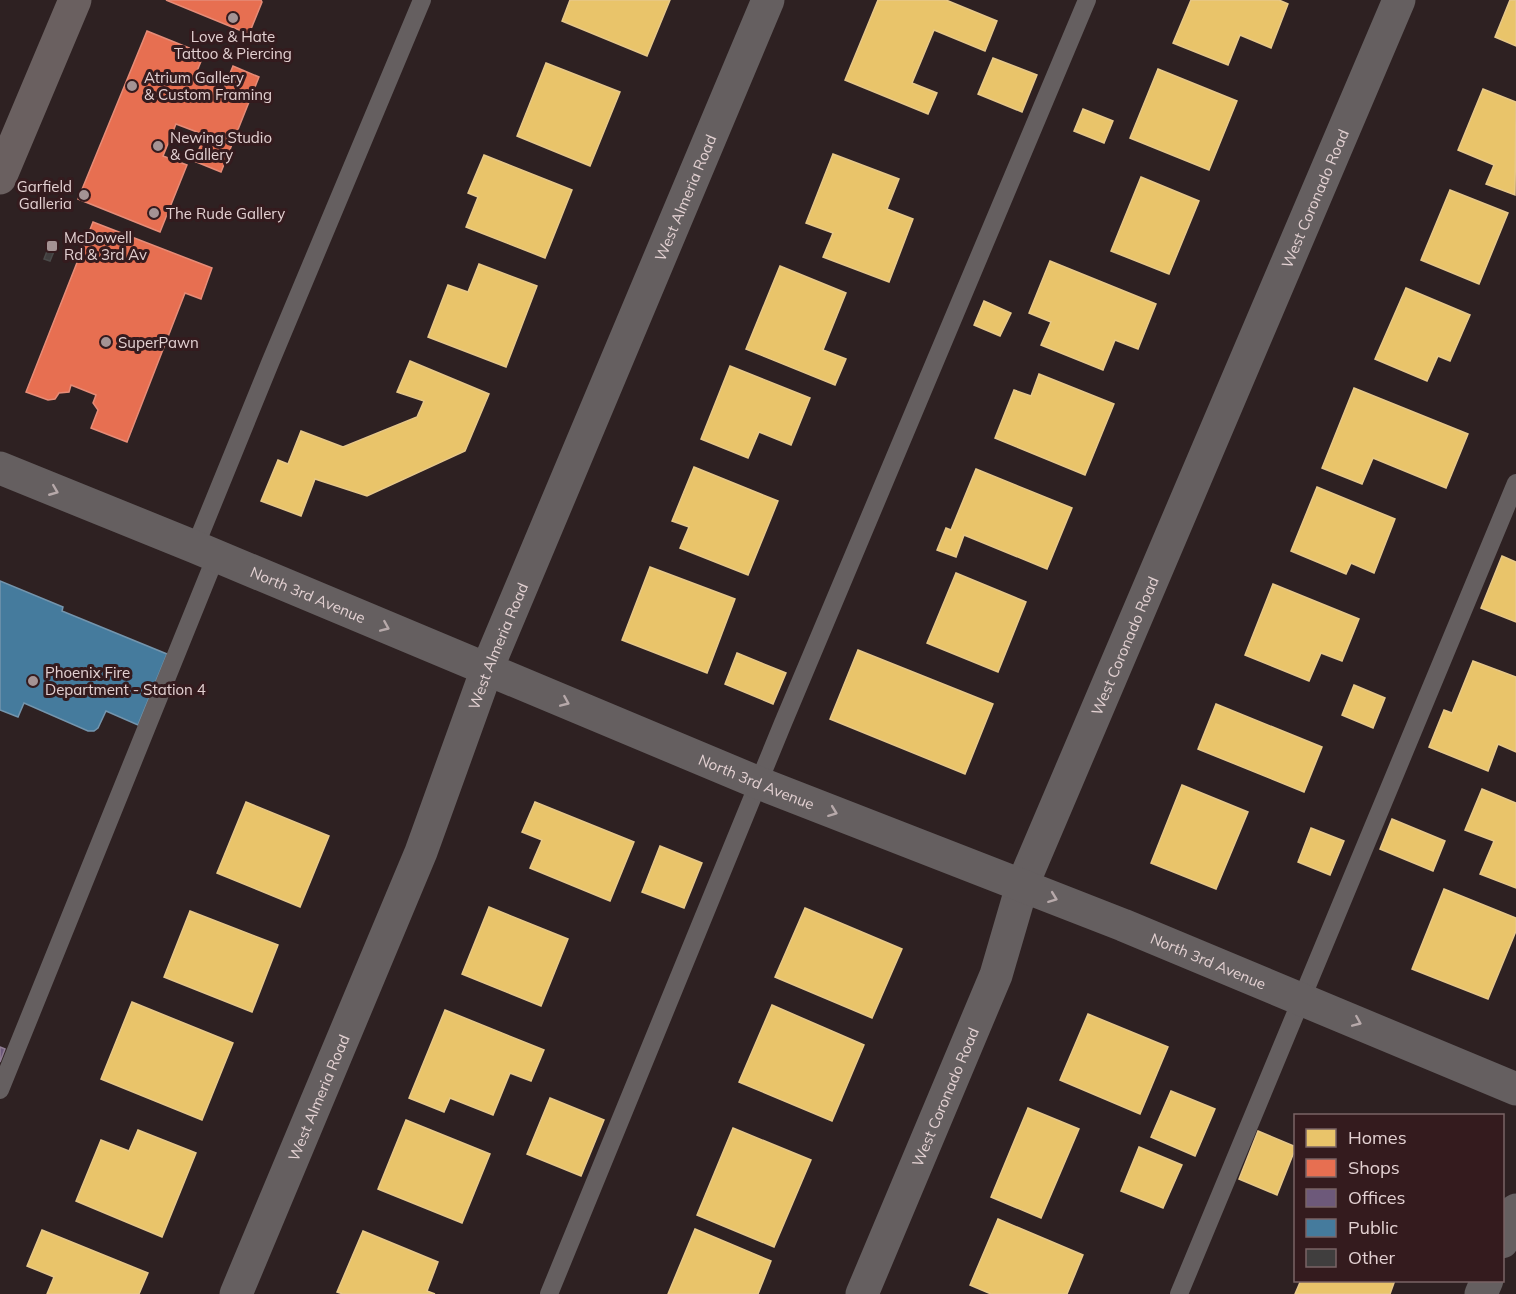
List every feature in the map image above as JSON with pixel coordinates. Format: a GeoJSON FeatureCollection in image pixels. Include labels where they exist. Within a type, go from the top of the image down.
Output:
{"type":"FeatureCollection","features":[{"type":"Feature","properties":{"kind":"main road"},"geometry":{"type":"LineString","coordinates":[[0,178],[75,0]]}},
{"type":"Feature","properties":{"kind":"street","name":"West Almeria Road"},"geometry":{"type":"LineString","coordinates":[[236,1294],[421,852],[487,669],[768,0]]}},
{"type":"Feature","properties":{"kind":"street","name":"West Coronado Road"},"geometry":{"type":"LineString","coordinates":[[862,1294],[996,975],[1022,886],[1399,0]]}},
{"type":"Feature","properties":{"kind":"street","name":"North 3rd Avenue"},"geometry":{"type":"LineString","coordinates":[[0,468],[759,783],[1303,999],[1516,1089]]}},
{"type":"Feature","properties":{"kind":"street"},"geometry":{"type":"LineString","coordinates":[[1504,1240],[1516,1210]]}},
{"type":"Feature","properties":{"kind":"lane"},"geometry":{"type":"LineString","coordinates":[[0,1090],[206,552],[270,363],[422,0]]}},
{"type":"Feature","properties":{"kind":"lane"},"geometry":{"type":"LineString","coordinates":[[549,1294],[759,783],[1088,0]]}},
{"type":"Feature","properties":{"kind":"lane"},"geometry":{"type":"LineString","coordinates":[[1179,1294],[1516,483]]}},
{"type":"Feature","properties":{"kind":"building: Homes"},"geometry":{"type":"Polygon","coordinates":[[[570,0],[670,0],[647,56],[562,21],[570,0]]]}},
{"type":"Feature","properties":{"kind":"building: Homes"},"geometry":{"type":"Polygon","coordinates":[[[878,0],[946,0],[997,21],[985,51],[934,30],[912,83],[937,93],[928,114],[845,80],[878,0]]]}},
{"type":"Feature","properties":{"kind":"building: Homes"},"geometry":{"type":"Polygon","coordinates":[[[1191,0],[1279,0],[1288,4],[1271,48],[1240,35],[1228,65],[1173,43],[1191,0]]]}},
{"type":"Feature","properties":{"kind":"building: Homes"},"geometry":{"type":"Polygon","coordinates":[[[1510,0],[1516,0],[1516,46],[1495,37],[1510,0]]]}},
{"type":"Feature","properties":{"kind":"building: Homes"},"geometry":{"type":"Polygon","coordinates":[[[993,58],[1037,75],[1022,112],[978,94],[993,58]]]}},
{"type":"Feature","properties":{"kind":"building: Homes"},"geometry":{"type":"Polygon","coordinates":[[[546,63],[620,92],[590,166],[517,136],[546,63]]]}},
{"type":"Feature","properties":{"kind":"building: Homes"},"geometry":{"type":"Polygon","coordinates":[[[1158,69],[1237,101],[1209,170],[1130,138],[1158,69]]]}},
{"type":"Feature","properties":{"kind":"building: Homes"},"geometry":{"type":"Polygon","coordinates":[[[1483,89],[1516,102],[1515,195],[1486,184],[1494,165],[1458,150],[1483,89]]]}},
{"type":"Feature","properties":{"kind":"building: Homes"},"geometry":{"type":"Polygon","coordinates":[[[1083,109],[1113,121],[1104,143],[1074,131],[1083,109]]]}},
{"type":"Feature","properties":{"kind":"building: Homes"},"geometry":{"type":"Polygon","coordinates":[[[833,154],[899,179],[887,209],[913,219],[889,282],[823,257],[833,233],[806,223],[833,154]]]}},
{"type":"Feature","properties":{"kind":"building: Homes"},"geometry":{"type":"Polygon","coordinates":[[[484,155],[572,190],[545,258],[466,227],[478,197],[468,193],[484,155]]]}},
{"type":"Feature","properties":{"kind":"building: Homes"},"geometry":{"type":"Polygon","coordinates":[[[1141,177],[1199,201],[1169,274],[1111,251],[1141,177]]]}},
{"type":"Feature","properties":{"kind":"building: Homes"},"geometry":{"type":"Polygon","coordinates":[[[1450,190],[1508,213],[1479,284],[1421,260],[1450,190]]]}},
{"type":"Feature","properties":{"kind":"building: Homes"},"geometry":{"type":"Polygon","coordinates":[[[1050,261],[1156,304],[1138,349],[1115,340],[1103,370],[1041,345],[1051,322],[1029,313],[1050,261]]]}},
{"type":"Feature","properties":{"kind":"building: Homes"},"geometry":{"type":"Polygon","coordinates":[[[479,264],[537,286],[506,367],[428,337],[448,285],[468,292],[479,264]]]}},
{"type":"Feature","properties":{"kind":"building: Homes"},"geometry":{"type":"Polygon","coordinates":[[[780,266],[846,293],[823,350],[846,359],[835,385],[746,349],[780,266]]]}},
{"type":"Feature","properties":{"kind":"building: Homes"},"geometry":{"type":"Polygon","coordinates":[[[1406,288],[1470,315],[1450,361],[1438,356],[1427,381],[1375,359],[1406,288]]]}},
{"type":"Feature","properties":{"kind":"building: Homes"},"geometry":{"type":"Polygon","coordinates":[[[984,301],[1011,313],[1000,336],[974,325],[984,301]]]}},
{"type":"Feature","properties":{"kind":"building: Homes"},"geometry":{"type":"Polygon","coordinates":[[[410,361],[489,394],[465,451],[367,496],[315,479],[301,516],[261,501],[278,460],[288,464],[301,431],[343,447],[417,417],[424,401],[397,392],[410,361]]]}},
{"type":"Feature","properties":{"kind":"building: Homes"},"geometry":{"type":"Polygon","coordinates":[[[730,366],[810,398],[791,445],[759,432],[748,458],[701,439],[730,366]]]}},
{"type":"Feature","properties":{"kind":"building: Homes"},"geometry":{"type":"Polygon","coordinates":[[[1039,374],[1114,404],[1085,475],[995,438],[1014,390],[1031,396],[1039,374]]]}},
{"type":"Feature","properties":{"kind":"building: Homes"},"geometry":{"type":"Polygon","coordinates":[[[1354,388],[1468,434],[1446,488],[1373,458],[1362,484],[1322,468],[1354,388]]]}},
{"type":"Feature","properties":{"kind":"building: Homes"},"geometry":{"type":"Polygon","coordinates":[[[694,467],[778,501],[748,575],[680,548],[689,527],[672,521],[694,467]]]}},
{"type":"Feature","properties":{"kind":"building: Homes"},"geometry":{"type":"Polygon","coordinates":[[[976,469],[1072,508],[1047,569],[964,535],[956,557],[937,550],[946,528],[951,530],[976,469]]]}},
{"type":"Feature","properties":{"kind":"building: Homes"},"geometry":{"type":"Polygon","coordinates":[[[1317,487],[1395,519],[1374,573],[1351,563],[1346,574],[1291,551],[1317,487]]]}},
{"type":"Feature","properties":{"kind":"building: Homes"},"geometry":{"type":"Polygon","coordinates":[[[1502,556],[1516,562],[1516,622],[1481,608],[1502,556]]]}},
{"type":"Feature","properties":{"kind":"building: Homes"},"geometry":{"type":"Polygon","coordinates":[[[650,567],[735,599],[707,673],[622,640],[650,567]]]}},
{"type":"Feature","properties":{"kind":"building: Homes"},"geometry":{"type":"Polygon","coordinates":[[[956,573],[1026,602],[998,672],[927,643],[956,573]]]}},
{"type":"Feature","properties":{"kind":"building: Homes"},"geometry":{"type":"Polygon","coordinates":[[[1273,584],[1359,619],[1342,661],[1321,653],[1309,681],[1245,655],[1273,584]]]}},
{"type":"Feature","properties":{"kind":"building: Homes"},"geometry":{"type":"Polygon","coordinates":[[[858,650],[993,704],[965,774],[830,719],[858,650]]]}},
{"type":"Feature","properties":{"kind":"building: Homes"},"geometry":{"type":"Polygon","coordinates":[[[737,653],[786,673],[773,704],[725,684],[737,653]]]}},
{"type":"Feature","properties":{"kind":"building: Homes"},"geometry":{"type":"Polygon","coordinates":[[[1473,661],[1516,677],[1516,752],[1498,744],[1488,771],[1429,747],[1444,710],[1452,713],[1473,661]]]}},
{"type":"Feature","properties":{"kind":"building: Homes"},"geometry":{"type":"Polygon","coordinates":[[[1354,685],[1385,698],[1373,728],[1342,715],[1354,685]]]}},
{"type":"Feature","properties":{"kind":"building: Homes"},"geometry":{"type":"Polygon","coordinates":[[[1216,704],[1322,747],[1304,792],[1198,749],[1216,704]]]}},
{"type":"Feature","properties":{"kind":"building: Homes"},"geometry":{"type":"Polygon","coordinates":[[[1182,785],[1248,812],[1216,889],[1151,863],[1182,785]]]}},
{"type":"Feature","properties":{"kind":"building: Homes"},"geometry":{"type":"Polygon","coordinates":[[[1482,789],[1516,803],[1516,888],[1480,874],[1494,841],[1465,830],[1482,789]]]}},
{"type":"Feature","properties":{"kind":"building: Homes"},"geometry":{"type":"Polygon","coordinates":[[[246,802],[329,836],[300,907],[217,873],[246,802]]]}},
{"type":"Feature","properties":{"kind":"building: Homes"},"geometry":{"type":"Polygon","coordinates":[[[535,802],[634,842],[610,901],[530,868],[542,840],[522,832],[535,802]]]}},
{"type":"Feature","properties":{"kind":"building: Homes"},"geometry":{"type":"Polygon","coordinates":[[[1392,819],[1445,841],[1433,871],[1380,849],[1392,819]]]}},
{"type":"Feature","properties":{"kind":"building: Homes"},"geometry":{"type":"Polygon","coordinates":[[[1311,828],[1344,841],[1330,875],[1298,862],[1311,828]]]}},
{"type":"Feature","properties":{"kind":"building: Homes"},"geometry":{"type":"Polygon","coordinates":[[[660,846],[702,863],[684,908],[642,892],[660,846]]]}},
{"type":"Feature","properties":{"kind":"building: Homes"},"geometry":{"type":"Polygon","coordinates":[[[1444,889],[1516,918],[1516,931],[1488,999],[1412,969],[1444,889]]]}},
{"type":"Feature","properties":{"kind":"building: Homes"},"geometry":{"type":"Polygon","coordinates":[[[489,907],[568,939],[541,1006],[462,974],[489,907]]]}},
{"type":"Feature","properties":{"kind":"building: Homes"},"geometry":{"type":"Polygon","coordinates":[[[805,908],[902,949],[872,1018],[775,977],[805,908]]]}},
{"type":"Feature","properties":{"kind":"building: Homes"},"geometry":{"type":"Polygon","coordinates":[[[190,911],[278,945],[252,1012],[164,977],[190,911]]]}},
{"type":"Feature","properties":{"kind":"building: Homes"},"geometry":{"type":"Polygon","coordinates":[[[132,1002],[233,1043],[202,1120],[101,1079],[132,1002]]]}},
{"type":"Feature","properties":{"kind":"building: Homes"},"geometry":{"type":"Polygon","coordinates":[[[772,1005],[864,1045],[832,1121],[739,1082],[772,1005]]]}},
{"type":"Feature","properties":{"kind":"building: Homes"},"geometry":{"type":"Polygon","coordinates":[[[445,1010],[544,1050],[531,1081],[510,1073],[493,1115],[450,1098],[444,1112],[409,1098],[445,1010]]]}},
{"type":"Feature","properties":{"kind":"building: Homes"},"geometry":{"type":"Polygon","coordinates":[[[1088,1014],[1168,1047],[1140,1114],[1060,1080],[1088,1014]]]}},
{"type":"Feature","properties":{"kind":"building: Homes"},"geometry":{"type":"Polygon","coordinates":[[[1171,1091],[1215,1109],[1195,1156],[1151,1137],[1171,1091]]]}},
{"type":"Feature","properties":{"kind":"building: Homes"},"geometry":{"type":"Polygon","coordinates":[[[550,1098],[604,1120],[581,1176],[527,1154],[550,1098]]]}},
{"type":"Feature","properties":{"kind":"building: Homes"},"geometry":{"type":"Polygon","coordinates":[[[1028,1108],[1079,1129],[1041,1218],[991,1197],[1028,1108]]]}},
{"type":"Feature","properties":{"kind":"building: Homes"},"geometry":{"type":"Polygon","coordinates":[[[406,1120],[490,1154],[462,1223],[378,1189],[406,1120]]]}},
{"type":"Feature","properties":{"kind":"building: Homes"},"geometry":{"type":"Polygon","coordinates":[[[733,1128],[811,1160],[774,1247],[697,1215],[733,1128]]]}},
{"type":"Feature","properties":{"kind":"building: Homes"},"geometry":{"type":"Polygon","coordinates":[[[138,1130],[196,1153],[162,1237],[76,1201],[101,1140],[129,1151],[138,1130]]]}},
{"type":"Feature","properties":{"kind":"building: Homes"},"geometry":{"type":"Polygon","coordinates":[[[1258,1131],[1294,1146],[1294,1152],[1277,1195],[1239,1179],[1258,1131]]]}},
{"type":"Feature","properties":{"kind":"building: Homes"},"geometry":{"type":"Polygon","coordinates":[[[1139,1147],[1182,1165],[1163,1208],[1121,1191],[1139,1147]]]}},
{"type":"Feature","properties":{"kind":"building: Homes"},"geometry":{"type":"Polygon","coordinates":[[[998,1219],[1083,1255],[1067,1294],[991,1294],[970,1285],[998,1219]]]}},
{"type":"Feature","properties":{"kind":"building: Homes"},"geometry":{"type":"Polygon","coordinates":[[[695,1229],[771,1261],[758,1294],[668,1294],[695,1229]]]}},
{"type":"Feature","properties":{"kind":"building: Homes"},"geometry":{"type":"Polygon","coordinates":[[[42,1230],[148,1273],[139,1294],[47,1294],[54,1277],[27,1266],[42,1230]]]}},
{"type":"Feature","properties":{"kind":"building: Homes"},"geometry":{"type":"Polygon","coordinates":[[[363,1231],[438,1262],[427,1291],[435,1294],[343,1294],[337,1292],[363,1231]]]}},
{"type":"Feature","properties":{"kind":"building: Homes"},"geometry":{"type":"Polygon","coordinates":[[[1300,1282],[1394,1282],[1390,1294],[1295,1294],[1300,1282]]]}},
{"type":"Feature","properties":{"kind":"building: Shops","name":"Love & Hate Tattoo & Piercing"},"geometry":{"type":"Polygon","coordinates":[[[166,0],[261,0],[262,2],[249,34],[166,0]]]}},
{"type":"Feature","properties":{"kind":"building: Shops"},"geometry":{"type":"Polygon","coordinates":[[[147,31],[204,54],[195,76],[224,88],[233,66],[259,77],[221,172],[194,161],[205,135],[176,124],[163,156],[187,165],[160,232],[78,199],[147,31]]]}},
{"type":"Feature","properties":{"kind":"building: Shops","name":"SuperPawn"},"geometry":{"type":"Polygon","coordinates":[[[93,222],[212,268],[201,299],[185,293],[127,442],[91,428],[98,410],[93,403],[96,395],[71,385],[69,392],[59,393],[55,399],[48,400],[26,392],[93,222]]]}},
{"type":"Feature","properties":{"kind":"building: Offices"},"geometry":{"type":"Polygon","coordinates":[[[0,1047],[5,1049],[0,1062],[0,1047]]]}},
{"type":"Feature","properties":{"kind":"building: Public","name":"Phoenix Fire Department - Station 4"},"geometry":{"type":"Polygon","coordinates":[[[0,581],[63,607],[62,611],[167,654],[138,725],[106,711],[98,728],[88,731],[24,703],[18,717],[0,710],[0,581]]]}},
{"type":"Feature","properties":{"kind":"building: Other"},"geometry":{"type":"Polygon","coordinates":[[[51,241],[57,244],[50,261],[44,259],[51,241]]]}},
{"type":"Feature","properties":{"kind":"place","name":"Love & Hate Tattoo & Piercing"},"geometry":{"type":"Point","coordinates":[233,18]}},
{"type":"Feature","properties":{"kind":"place","name":"Atrium Gallery & Custom Framing"},"geometry":{"type":"Point","coordinates":[132,86]}},
{"type":"Feature","properties":{"kind":"place","name":"Newing Studio & Gallery"},"geometry":{"type":"Point","coordinates":[158,146]}},
{"type":"Feature","properties":{"kind":"place","name":"Garfield Galleria"},"geometry":{"type":"Point","coordinates":[84,195]}},
{"type":"Feature","properties":{"kind":"place","name":"The Rude Gallery"},"geometry":{"type":"Point","coordinates":[154,213]}},
{"type":"Feature","properties":{"kind":"place","name":"McDowell Rd & 3rd Av"},"geometry":{"type":"Point","coordinates":[52,246]}},
{"type":"Feature","properties":{"kind":"place","name":"SuperPawn"},"geometry":{"type":"Point","coordinates":[106,342]}},
{"type":"Feature","properties":{"kind":"place","name":"Phoenix Fire Department - Station 4"},"geometry":{"type":"Point","coordinates":[33,681]}}]}
